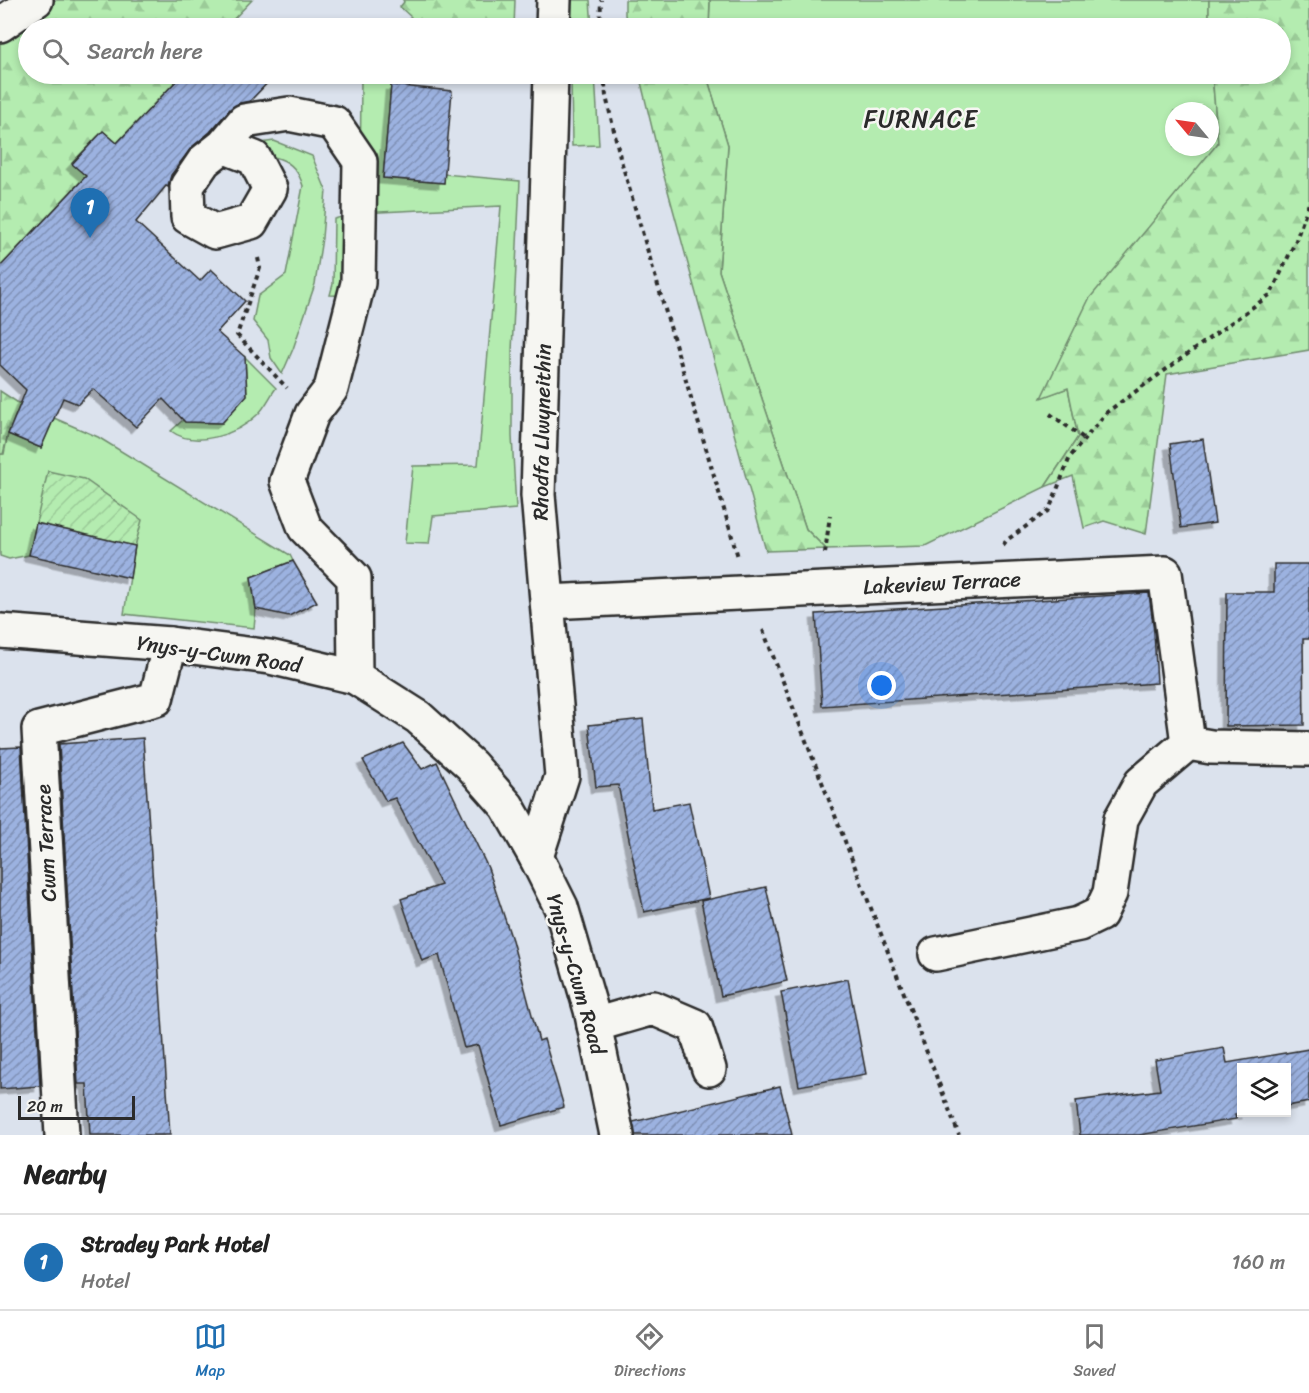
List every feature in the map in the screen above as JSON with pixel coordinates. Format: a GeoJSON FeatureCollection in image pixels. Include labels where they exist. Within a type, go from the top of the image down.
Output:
{"type":"FeatureCollection","features":[{"type":"Feature","properties":{"kind":"street"},"geometry":{"type":"LineString","coordinates":[[0,25],[36,0]]}},
{"type":"Feature","properties":{"kind":"street"},"geometry":{"type":"LineString","coordinates":[[553,18],[554,0]]}},
{"type":"Feature","properties":{"kind":"street","name":"Rhodfa Llwyneithin"},"geometry":{"type":"LineString","coordinates":[[536,857],[562,776],[538,495],[551,84]]}},
{"type":"Feature","properties":{"kind":"street"},"geometry":{"type":"LineString","coordinates":[[223,146],[244,121],[289,114],[334,123],[360,161],[358,283],[331,389],[312,414],[287,481],[305,528],[354,578],[355,677]]}},
{"type":"Feature","properties":{"kind":"street","name":"Lakeview Terrace"},"geometry":{"type":"LineString","coordinates":[[548,602],[978,582],[1056,566],[1165,573],[1188,743]]}},
{"type":"Feature","properties":{"kind":"street","name":"Ynys-y-Cwm Road"},"geometry":{"type":"LineString","coordinates":[[0,631],[170,644],[270,657],[355,677],[418,717],[471,765],[507,806],[561,907],[594,1025],[616,1135]]}},
{"type":"Feature","properties":{"kind":"street","name":"Cwm Terrace"},"geometry":{"type":"LineString","coordinates":[[62,1135],[39,729],[156,699],[170,644]]}},
{"type":"Feature","properties":{"kind":"street"},"geometry":{"type":"LineString","coordinates":[[936,954],[1079,924],[1100,914],[1110,893],[1121,819],[1141,783],[1188,743],[1211,747],[1309,749]]}},
{"type":"Feature","properties":{"kind":"street"},"geometry":{"type":"LineString","coordinates":[[594,1025],[653,1008],[695,1026],[709,1069]]}},
{"type":"Feature","properties":{"kind":"path"},"geometry":{"type":"LineString","coordinates":[[600,18],[601,0]]}},
{"type":"Feature","properties":{"kind":"path"},"geometry":{"type":"LineString","coordinates":[[978,582],[1007,540],[1049,510],[1070,457],[1107,412],[1271,294],[1296,240],[1309,203]]}},
{"type":"Feature","properties":{"kind":"path"},"geometry":{"type":"LineString","coordinates":[[260,268],[237,335],[312,414]]}},
{"type":"Feature","properties":{"kind":"path"},"geometry":{"type":"LineString","coordinates":[[1050,414],[1085,439]]}},
{"type":"Feature","properties":{"kind":"green space"},"geometry":{"type":"Polygon","coordinates":[[[38,0],[252,0],[235,18],[18,18],[18,84],[173,84],[117,143],[103,131],[72,163],[86,176],[0,267],[0,30],[38,0]]]}},
{"type":"Feature","properties":{"kind":"green space"},"geometry":{"type":"Polygon","coordinates":[[[403,0],[515,0],[514,18],[410,18],[400,7],[403,0]]]}},
{"type":"Feature","properties":{"kind":"green space"},"geometry":{"type":"Polygon","coordinates":[[[571,0],[590,0],[591,18],[571,18],[571,0]]]}},
{"type":"Feature","properties":{"kind":"green space"},"geometry":{"type":"Polygon","coordinates":[[[625,0],[710,0],[709,18],[626,18],[625,0]]]}},
{"type":"Feature","properties":{"kind":"green space"},"geometry":{"type":"Polygon","coordinates":[[[710,0],[1209,0],[1209,18],[709,18],[710,0]]]}},
{"type":"Feature","properties":{"kind":"green space"},"geometry":{"type":"Polygon","coordinates":[[[1209,0],[1309,0],[1309,350],[1167,374],[1146,534],[1104,521],[1084,528],[1073,476],[1045,487],[1078,437],[1068,388],[1041,398],[1089,299],[1207,156],[1219,156],[1219,102],[1214,102],[1213,84],[1291,84],[1291,18],[1209,18],[1209,0]]]}},
{"type":"Feature","properties":{"kind":"green space"},"geometry":{"type":"Polygon","coordinates":[[[361,84],[391,84],[383,178],[444,183],[444,174],[520,181],[512,351],[512,436],[516,509],[433,516],[429,544],[405,543],[413,466],[478,465],[501,206],[360,213],[355,296],[330,295],[333,284],[334,219],[360,212],[361,84]]]}},
{"type":"Feature","properties":{"kind":"green space"},"geometry":{"type":"Polygon","coordinates":[[[571,84],[596,84],[599,145],[572,146],[571,84]]]}},
{"type":"Feature","properties":{"kind":"green space"},"geometry":{"type":"Polygon","coordinates":[[[641,84],[709,84],[728,145],[719,271],[806,529],[826,549],[766,551],[661,165],[641,84]]]}},
{"type":"Feature","properties":{"kind":"green space"},"geometry":{"type":"Polygon","coordinates":[[[709,84],[1213,84],[1214,102],[1165,102],[1165,156],[1209,156],[1042,397],[1068,388],[1078,437],[1045,487],[925,546],[826,549],[806,529],[719,271],[728,145],[709,84]]]}},
{"type":"Feature","properties":{"kind":"green space"},"geometry":{"type":"Polygon","coordinates":[[[274,141],[312,156],[326,190],[315,284],[282,374],[271,358],[268,340],[253,321],[258,296],[286,275],[303,186],[299,175],[287,162],[271,157],[241,156],[241,146],[274,141]]]}},
{"type":"Feature","properties":{"kind":"green space"},"geometry":{"type":"Polygon","coordinates":[[[245,357],[276,388],[260,412],[239,428],[216,437],[192,439],[171,431],[183,420],[185,422],[222,423],[247,395],[245,357]]]}},
{"type":"Feature","properties":{"kind":"green space"},"geometry":{"type":"Polygon","coordinates":[[[0,391],[20,404],[3,454],[0,454],[0,391]]]}},
{"type":"Feature","properties":{"kind":"green space"},"geometry":{"type":"Polygon","coordinates":[[[54,418],[98,437],[290,555],[293,561],[251,577],[256,609],[254,628],[124,614],[141,520],[49,471],[29,555],[9,559],[0,556],[0,454],[4,454],[8,434],[41,448],[54,418]]]}},
{"type":"Feature","properties":{"kind":"green space"},"geometry":{"type":"Polygon","coordinates":[[[48,471],[84,479],[142,520],[135,546],[36,523],[48,471]]]}},
{"type":"Feature","properties":{"kind":"building"},"geometry":{"type":"Polygon","coordinates":[[[173,84],[266,84],[250,101],[240,103],[230,109],[210,132],[192,147],[171,175],[168,187],[166,186],[136,222],[200,281],[211,269],[245,301],[217,332],[245,357],[247,395],[222,423],[185,422],[163,399],[136,427],[93,389],[78,404],[63,398],[41,448],[8,434],[26,390],[0,365],[0,267],[86,176],[72,164],[103,131],[117,143],[173,84]]]}},
{"type":"Feature","properties":{"kind":"building"},"geometry":{"type":"Polygon","coordinates":[[[391,85],[452,91],[444,183],[383,178],[391,85]]]}},
{"type":"Feature","properties":{"kind":"building"},"geometry":{"type":"Polygon","coordinates":[[[1203,439],[1215,523],[1181,528],[1170,444],[1203,439]]]}},
{"type":"Feature","properties":{"kind":"building"},"geometry":{"type":"Polygon","coordinates":[[[36,523],[135,546],[130,578],[29,555],[36,523]]]}},
{"type":"Feature","properties":{"kind":"building"},"geometry":{"type":"Polygon","coordinates":[[[293,561],[317,602],[289,616],[256,609],[251,577],[293,561]]]}},
{"type":"Feature","properties":{"kind":"building"},"geometry":{"type":"Polygon","coordinates":[[[1274,564],[1309,564],[1309,639],[1303,639],[1304,725],[1226,726],[1227,592],[1274,592],[1274,564]]]}},
{"type":"Feature","properties":{"kind":"building"},"geometry":{"type":"Polygon","coordinates":[[[1149,593],[1157,683],[822,706],[816,614],[1149,593]]]}},
{"type":"Feature","properties":{"kind":"building"},"geometry":{"type":"Polygon","coordinates":[[[643,719],[652,809],[689,802],[709,898],[644,912],[618,785],[596,787],[589,725],[643,719]]]}},
{"type":"Feature","properties":{"kind":"building"},"geometry":{"type":"Polygon","coordinates":[[[143,738],[170,1135],[90,1135],[87,1084],[78,1084],[59,744],[143,738]]]}},
{"type":"Feature","properties":{"kind":"building"},"geometry":{"type":"Polygon","coordinates":[[[403,743],[422,769],[437,762],[488,868],[512,940],[539,1041],[544,1039],[564,1107],[501,1125],[478,1045],[464,1048],[439,955],[422,961],[401,899],[441,885],[395,798],[386,801],[363,760],[403,743]]]}},
{"type":"Feature","properties":{"kind":"building"},"geometry":{"type":"Polygon","coordinates":[[[21,747],[40,1086],[0,1089],[0,748],[21,747]]]}},
{"type":"Feature","properties":{"kind":"building"},"geometry":{"type":"Polygon","coordinates":[[[766,887],[787,981],[721,996],[701,901],[766,887]]]}},
{"type":"Feature","properties":{"kind":"building"},"geometry":{"type":"Polygon","coordinates":[[[848,979],[866,1074],[799,1086],[781,992],[848,979]]]}},
{"type":"Feature","properties":{"kind":"building"},"geometry":{"type":"Polygon","coordinates":[[[1224,1048],[1227,1063],[1309,1049],[1309,1102],[1291,1105],[1291,1063],[1237,1063],[1236,1119],[1139,1135],[1080,1135],[1076,1101],[1160,1090],[1155,1060],[1224,1048]]]}},
{"type":"Feature","properties":{"kind":"building"},"geometry":{"type":"Polygon","coordinates":[[[780,1086],[792,1135],[635,1135],[633,1122],[780,1086]]]}},
{"type":"Feature","properties":{"kind":"place","name":"Stradey Park Hotel"},"geometry":{"type":"Point","coordinates":[90,238]}},
{"type":"Feature","properties":{"kind":"district","name":"FURNACE"},"geometry":{"type":"Point","coordinates":[921,119]}}]}
